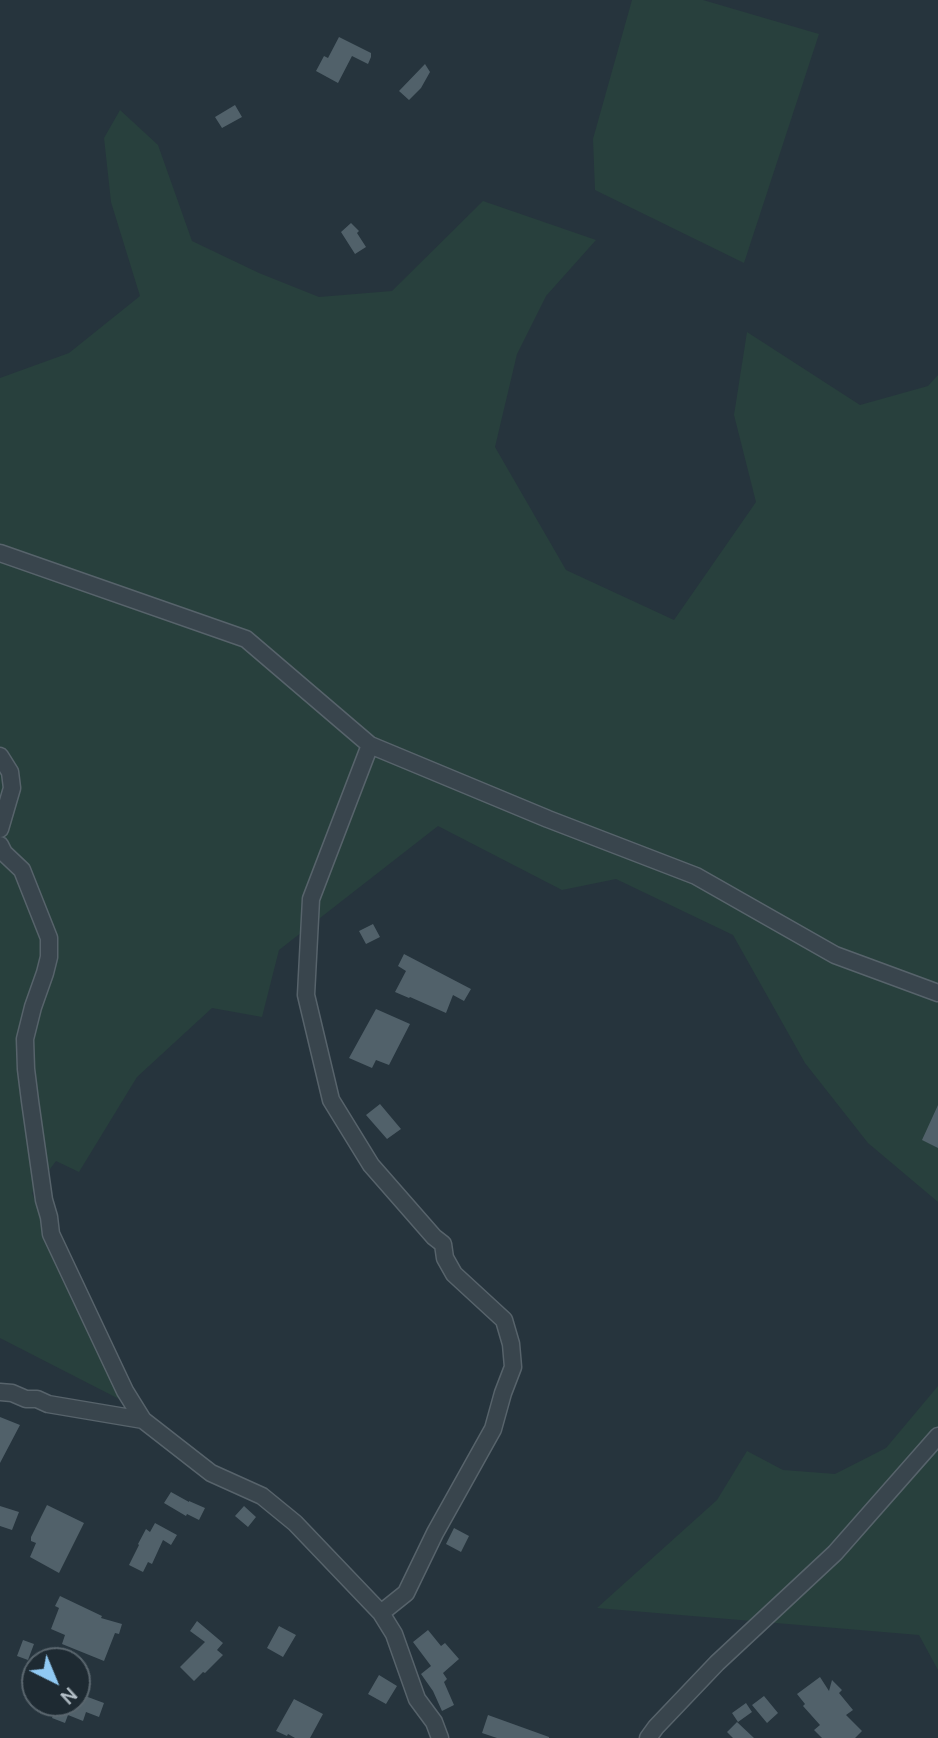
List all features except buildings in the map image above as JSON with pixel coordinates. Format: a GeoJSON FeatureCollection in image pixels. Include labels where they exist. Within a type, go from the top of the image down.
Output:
{"type":"FeatureCollection","features":[{"type":"Feature","properties":{"kind":"street"},"geometry":{"type":"LineString","coordinates":[[0,553],[246,639],[370,745],[548,819],[696,876],[835,955],[938,993]]}},
{"type":"Feature","properties":{"kind":"street"},"geometry":{"type":"LineString","coordinates":[[370,745],[311,899],[306,995],[331,1100],[371,1165],[443,1244],[445,1258],[454,1274],[504,1320],[511,1344],[513,1367],[493,1429],[435,1533],[406,1593],[381,1613]]}},
{"type":"Feature","properties":{"kind":"street"},"geometry":{"type":"LineString","coordinates":[[0,757],[10,772],[12,788],[0,829]]}},
{"type":"Feature","properties":{"kind":"street"},"geometry":{"type":"LineString","coordinates":[[0,845],[4,853],[22,870],[49,938],[49,957],[25,1038],[25,1059],[51,1234],[125,1391],[143,1420],[211,1473],[262,1496],[295,1523],[381,1613],[394,1634],[417,1699],[434,1722],[440,1738]]}},
{"type":"Feature","properties":{"kind":"street"},"geometry":{"type":"LineString","coordinates":[[0,1392],[37,1399],[48,1404],[143,1420]]}},
{"type":"Feature","properties":{"kind":"street"},"geometry":{"type":"LineString","coordinates":[[649,1738],[656,1727],[717,1663],[835,1553],[938,1436]]}},
{"type":"Feature","properties":{"kind":"green space"},"geometry":{"type":"Polygon","coordinates":[[[632,0],[703,0],[819,34],[744,263],[595,190],[593,139],[632,0]]]}},
{"type":"Feature","properties":{"kind":"green space"},"geometry":{"type":"Polygon","coordinates":[[[120,110],[158,145],[192,241],[259,273],[319,297],[392,291],[483,201],[596,240],[546,296],[517,354],[495,447],[566,570],[674,620],[756,502],[734,415],[747,332],[860,405],[928,386],[938,375],[938,1202],[868,1143],[805,1063],[733,935],[616,879],[562,890],[438,826],[279,950],[262,1017],[212,1008],[137,1077],[79,1172],[56,1161],[32,1193],[119,1399],[0,1338],[0,378],[69,353],[140,296],[111,202],[104,138],[120,110]]]}},
{"type":"Feature","properties":{"kind":"green space"},"geometry":{"type":"Polygon","coordinates":[[[938,1386],[938,1670],[919,1635],[597,1608],[717,1500],[747,1451],[783,1470],[835,1474],[886,1448],[938,1386]]]}}]}
